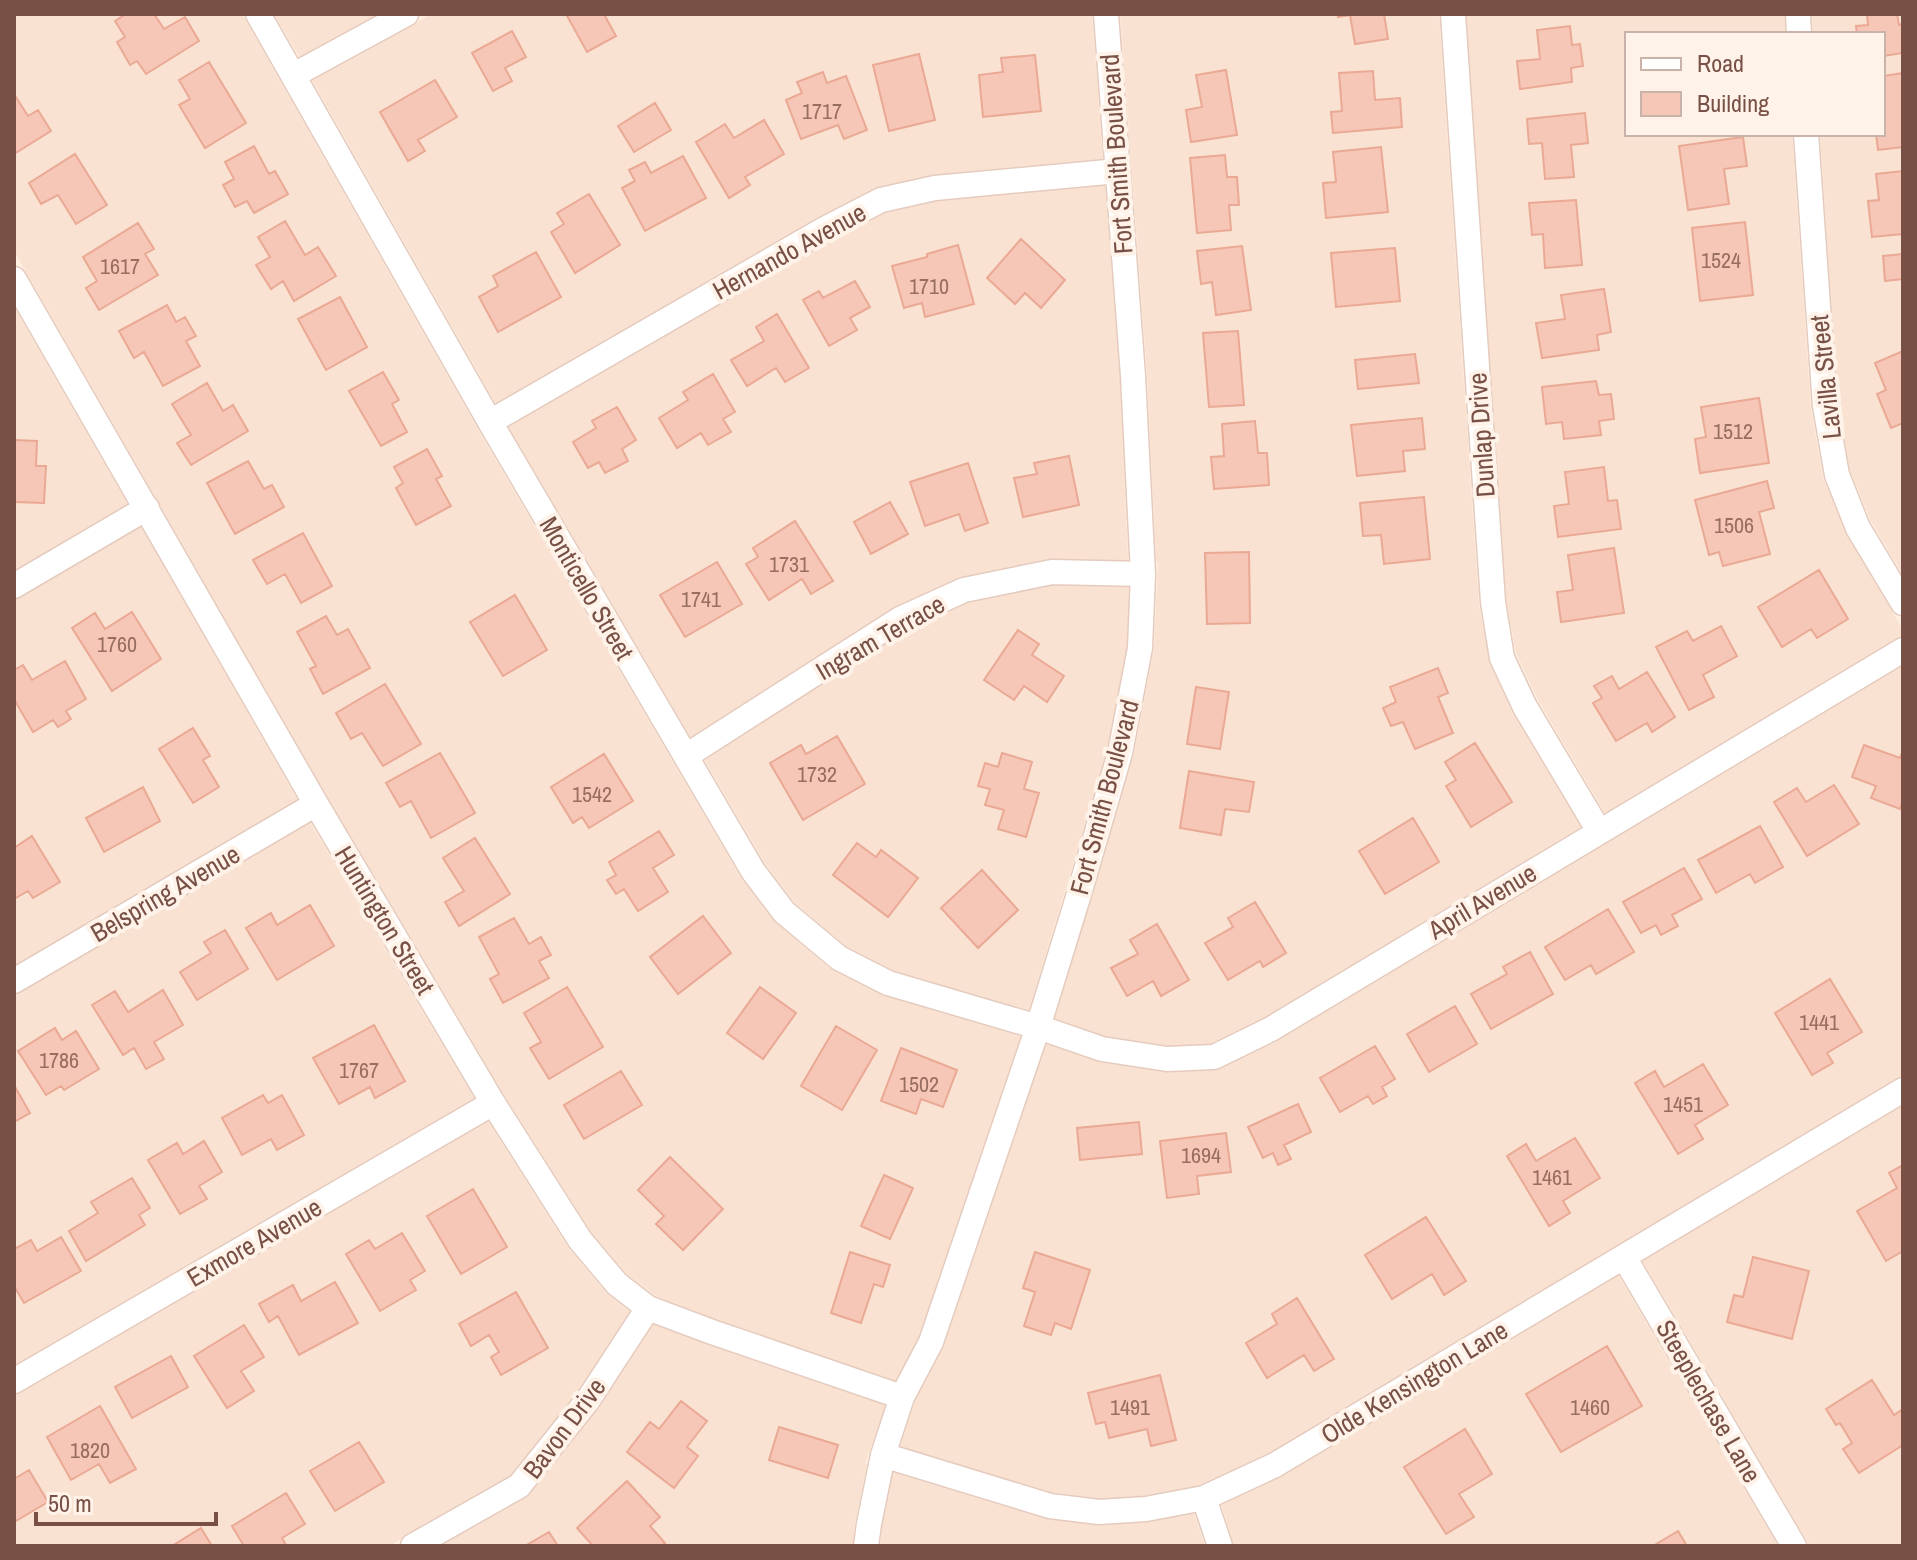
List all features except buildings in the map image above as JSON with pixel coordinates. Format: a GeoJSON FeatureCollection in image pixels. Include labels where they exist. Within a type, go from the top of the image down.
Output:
{"type":"FeatureCollection","features":[{"type":"Feature","properties":{"kind":"street","name":"Monticello Street"},"geometry":{"type":"LineString","coordinates":[[258,14],[490,422],[753,871],[784,912],[839,958],[888,983],[1038,1027]]}},
{"type":"Feature","properties":{"kind":"street"},"geometry":{"type":"LineString","coordinates":[[294,75],[406,14]]}},
{"type":"Feature","properties":{"kind":"street","name":"Fort Smith Boulevard"},"geometry":{"type":"LineString","coordinates":[[866,1546],[883,1455],[902,1397],[931,1342],[1038,1027],[1120,753],[1140,648],[1143,574],[1133,376],[1106,14]]}},
{"type":"Feature","properties":{"kind":"street","name":"Dunlap Drive"},"geometry":{"type":"LineString","coordinates":[[1453,14],[1493,602],[1502,658],[1525,707],[1599,831]]}},
{"type":"Feature","properties":{"kind":"street","name":"Lavilla Street"},"geometry":{"type":"LineString","coordinates":[[1806,136],[1825,406],[1837,475],[1858,528],[1903,603]]}},
{"type":"Feature","properties":{"kind":"street","name":"Hernando Avenue"},"geometry":{"type":"LineString","coordinates":[[490,422],[881,200],[935,188],[1118,171]]}},
{"type":"Feature","properties":{"kind":"street","name":"Huntington Street"},"geometry":{"type":"LineString","coordinates":[[14,279],[316,804],[493,1103],[580,1240],[617,1284],[648,1308],[902,1397]]}},
{"type":"Feature","properties":{"kind":"street"},"geometry":{"type":"LineString","coordinates":[[14,586],[147,508]]}},
{"type":"Feature","properties":{"kind":"street","name":"Ingram Terrace"},"geometry":{"type":"LineString","coordinates":[[686,756],[900,619],[964,590],[1052,572],[1143,574]]}},
{"type":"Feature","properties":{"kind":"street","name":"April Avenue"},"geometry":{"type":"LineString","coordinates":[[1038,1027],[1102,1049],[1167,1059],[1214,1057],[1271,1029],[1903,650]]}},
{"type":"Feature","properties":{"kind":"street","name":"Belspring Avenue"},"geometry":{"type":"LineString","coordinates":[[14,981],[316,804]]}},
{"type":"Feature","properties":{"kind":"street","name":"Olde Kensington Lane"},"geometry":{"type":"LineString","coordinates":[[883,1455],[1050,1506],[1099,1512],[1146,1509],[1204,1498],[1275,1465],[1903,1090]]}},
{"type":"Feature","properties":{"kind":"street","name":"Exmore Avenue"},"geometry":{"type":"LineString","coordinates":[[14,1381],[493,1103]]}},
{"type":"Feature","properties":{"kind":"street","name":"Steeplechase Lane"},"geometry":{"type":"LineString","coordinates":[[1624,1257],[1794,1546]]}},
{"type":"Feature","properties":{"kind":"street","name":"Bavon Drive"},"geometry":{"type":"LineString","coordinates":[[413,1546],[519,1486],[588,1400],[648,1308]]}},
{"type":"Feature","properties":{"kind":"street"},"geometry":{"type":"LineString","coordinates":[[1204,1498],[1220,1546]]}},
{"type":"Feature","properties":{"kind":"shaded area"},"geometry":{"type":"Polygon","coordinates":[[[14,14],[242,14],[484,440],[741,878],[773,920],[829,968],[883,995],[1021,1036],[919,1339],[896,1381],[656,1296],[627,1274],[591,1232],[505,1096],[328,798],[14,251],[14,14]]]}},
{"type":"Feature","properties":{"kind":"shaded area"},"geometry":{"type":"Polygon","coordinates":[[[274,14],[381,14],[300,58],[274,14]]]}},
{"type":"Feature","properties":{"kind":"shaded area"},"geometry":{"type":"Polygon","coordinates":[[[432,14],[1092,14],[1103,159],[933,175],[876,189],[817,219],[496,404],[312,80],[432,14]]]}},
{"type":"Feature","properties":{"kind":"shaded area"},"geometry":{"type":"Polygon","coordinates":[[[1120,14],[1439,14],[1479,605],[1490,664],[1513,714],[1581,827],[1265,1018],[1211,1044],[1170,1046],[1107,1037],[1054,1018],[1134,753],[1154,649],[1158,562],[1120,14]]]}},
{"type":"Feature","properties":{"kind":"shaded area"},"geometry":{"type":"Polygon","coordinates":[[[1466,14],[1784,14],[1786,32],[1625,32],[1625,136],[1792,136],[1811,409],[1823,478],[1846,533],[1903,630],[1903,636],[1605,813],[1538,700],[1516,653],[1506,599],[1466,14]]]}},
{"type":"Feature","properties":{"kind":"shaded area"},"geometry":{"type":"Polygon","coordinates":[[[1812,14],[1903,14],[1903,575],[1871,521],[1850,470],[1838,403],[1820,136],[1885,136],[1885,32],[1813,32],[1812,14]]]}},
{"type":"Feature","properties":{"kind":"shaded area"},"geometry":{"type":"Polygon","coordinates":[[[1105,184],[1120,378],[1128,561],[1051,560],[963,577],[895,607],[691,738],[508,426],[829,241],[885,212],[936,200],[1105,184]]]}},
{"type":"Feature","properties":{"kind":"shaded area"},"geometry":{"type":"Polygon","coordinates":[[[14,307],[128,505],[14,571],[14,307]]]}},
{"type":"Feature","properties":{"kind":"shaded area"},"geometry":{"type":"Polygon","coordinates":[[[141,526],[298,801],[14,966],[14,600],[141,526]]]}},
{"type":"Feature","properties":{"kind":"shaded area"},"geometry":{"type":"Polygon","coordinates":[[[1052,585],[1129,587],[1127,648],[1107,751],[1029,1010],[894,971],[847,947],[795,903],[765,863],[704,759],[906,630],[968,602],[1052,585]]]}},
{"type":"Feature","properties":{"kind":"shaded area"},"geometry":{"type":"Polygon","coordinates":[[[1903,665],[1903,1075],[1270,1454],[1201,1486],[1146,1497],[1101,1499],[1050,1492],[900,1447],[915,1401],[944,1345],[1046,1044],[1099,1062],[1164,1072],[1219,1068],[1903,665]]]}},
{"type":"Feature","properties":{"kind":"shaded area"},"geometry":{"type":"Polygon","coordinates":[[[310,822],[475,1100],[14,1367],[14,995],[310,822]]]}},
{"type":"Feature","properties":{"kind":"shaded area"},"geometry":{"type":"Polygon","coordinates":[[[1903,1104],[1903,1546],[1810,1546],[1642,1260],[1903,1104]]]}},
{"type":"Feature","properties":{"kind":"shaded area"},"geometry":{"type":"Polygon","coordinates":[[[488,1121],[569,1249],[606,1293],[630,1312],[577,1394],[510,1477],[389,1546],[14,1546],[14,1395],[488,1121]]]}},
{"type":"Feature","properties":{"kind":"shaded area"},"geometry":{"type":"Polygon","coordinates":[[[1618,1275],[1778,1546],[1234,1546],[1221,1504],[1282,1476],[1618,1275]]]}},
{"type":"Feature","properties":{"kind":"shaded area"},"geometry":{"type":"Polygon","coordinates":[[[653,1324],[886,1405],[865,1463],[853,1546],[438,1546],[529,1493],[598,1407],[653,1324]]]}},
{"type":"Feature","properties":{"kind":"shaded area"},"geometry":{"type":"Polygon","coordinates":[[[893,1472],[1047,1519],[1098,1524],[1147,1522],[1194,1513],[1205,1546],[880,1546],[893,1472]]]}}]}
